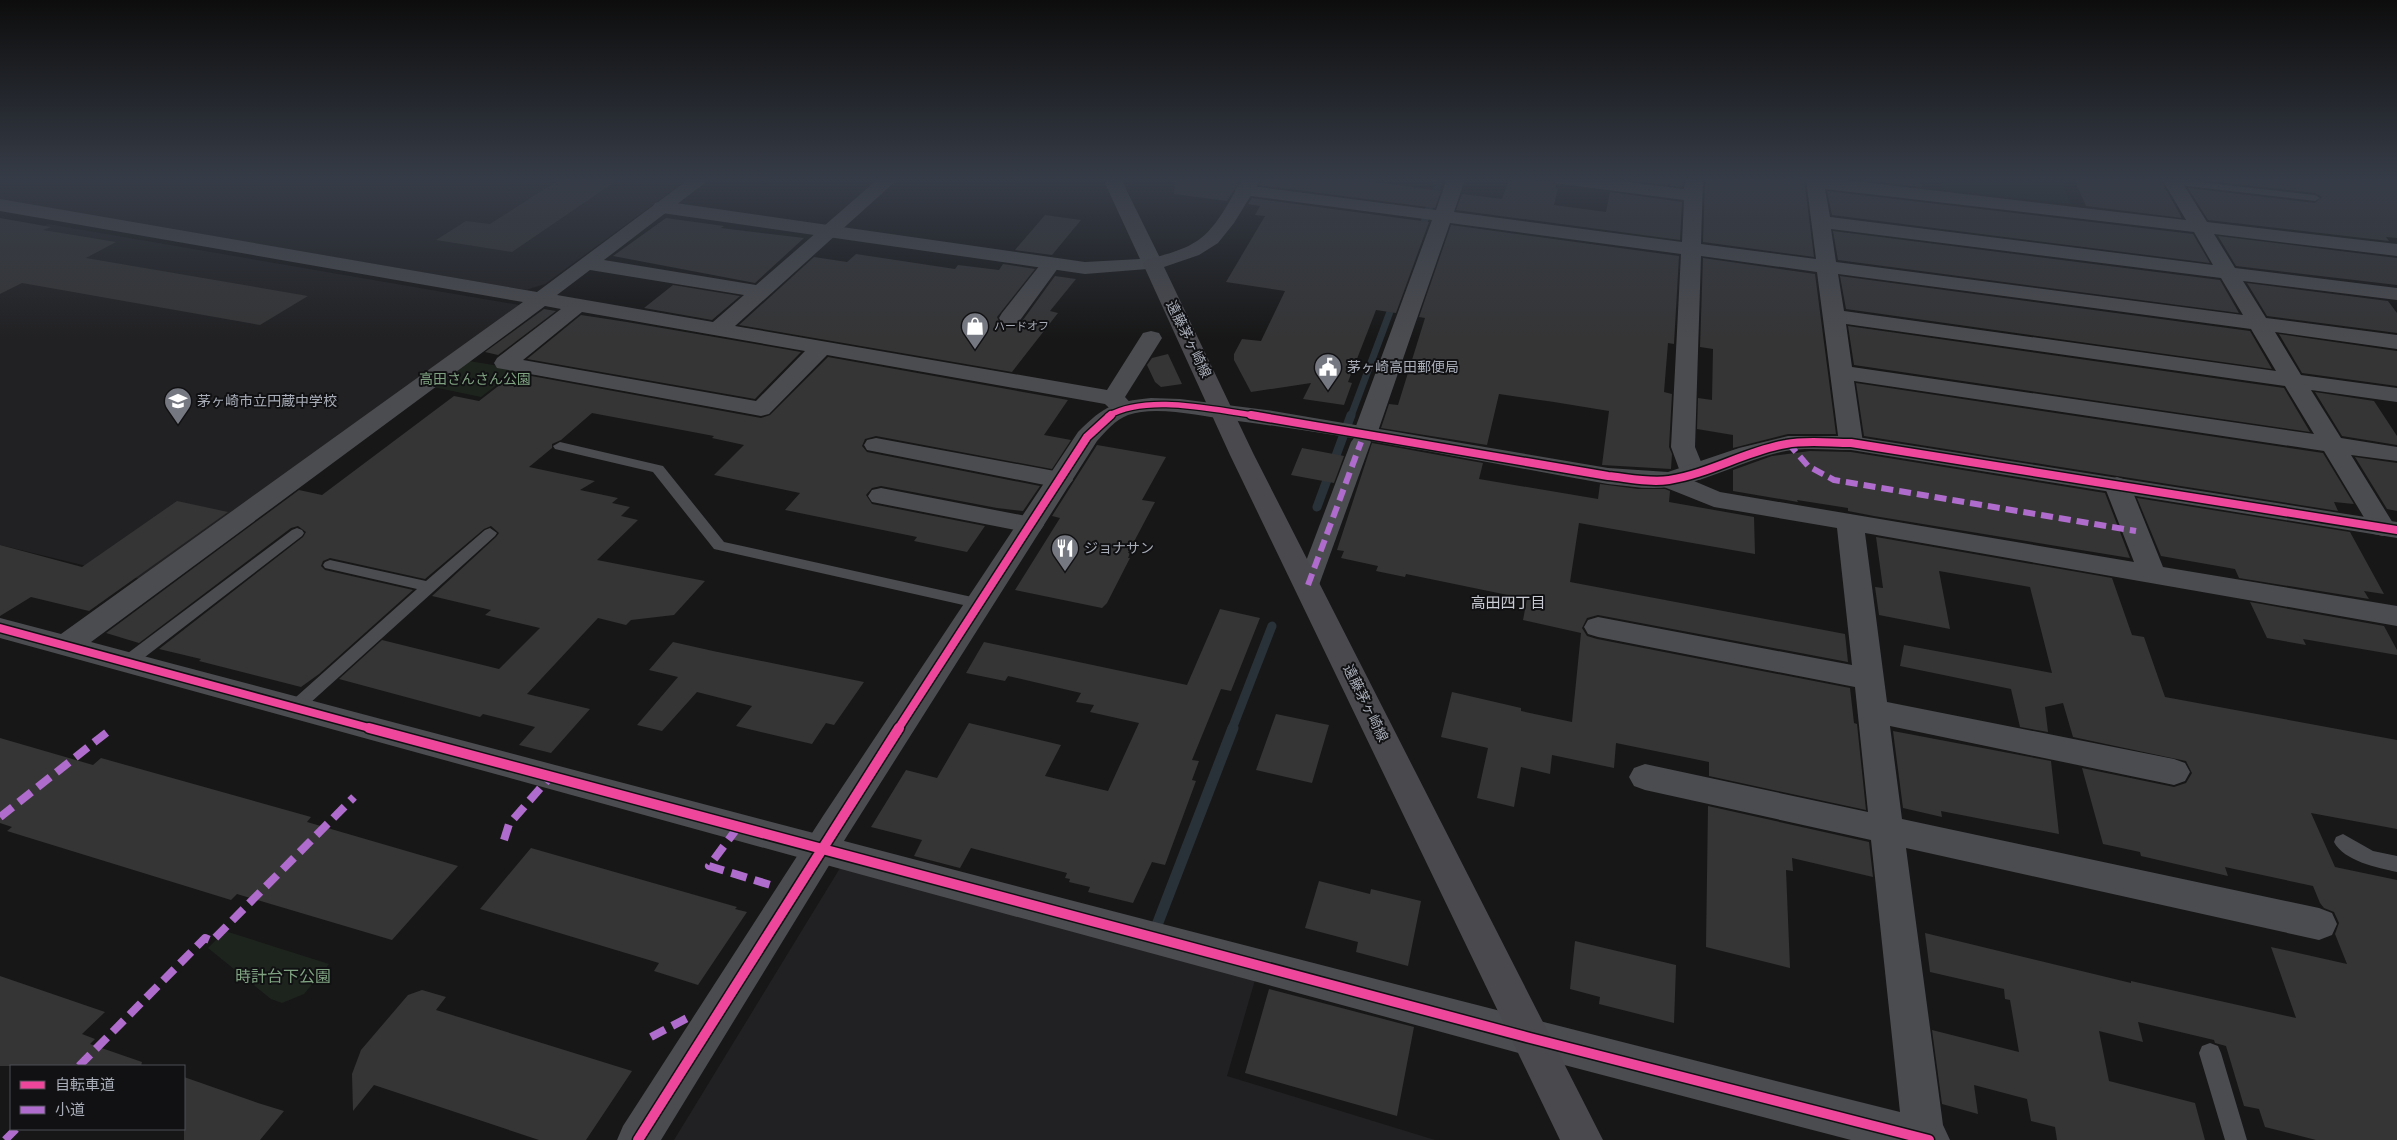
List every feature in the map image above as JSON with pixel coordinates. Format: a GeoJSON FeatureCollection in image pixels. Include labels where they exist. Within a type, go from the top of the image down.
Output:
{"type":"FeatureCollection","features":[{"type":"Feature","properties":{"kind":"main road"},"geometry":{"type":"LineString","coordinates":[[1153,264],[1204,245],[1217,232]]}},
{"type":"Feature","properties":{"kind":"main road","name":"遠藤茅ヶ崎線"},"geometry":{"type":"LineString","coordinates":[[1153,264],[1242,455],[1582,1140]]}},
{"type":"Feature","properties":{"kind":"street"},"geometry":{"type":"LineString","coordinates":[[157,232],[541,299],[576,307],[821,348],[1118,403],[1222,410],[1335,429],[1362,436],[1608,476],[1643,480],[1681,477],[1748,453],[1788,442],[1851,443],[2390,529]]}},
{"type":"Feature","properties":{"kind":"street"},"geometry":{"type":"LineString","coordinates":[[64,646],[541,299],[628,232]]}},
{"type":"Feature","properties":{"kind":"street"},"geometry":{"type":"LineString","coordinates":[[716,330],[828,232]]}},
{"type":"Feature","properties":{"kind":"street"},"geometry":{"type":"LineString","coordinates":[[837,232],[1051,264],[1101,269],[1153,264],[1138,232]]}},
{"type":"Feature","properties":{"kind":"street"},"geometry":{"type":"LineString","coordinates":[[1308,585],[1362,436],[1428,232]]}},
{"type":"Feature","properties":{"kind":"street"},"geometry":{"type":"LineString","coordinates":[[1568,232],[2397,342]]}},
{"type":"Feature","properties":{"kind":"street"},"geometry":{"type":"LineString","coordinates":[[1681,477],[1692,232]]}},
{"type":"Feature","properties":{"kind":"street"},"geometry":{"type":"LineString","coordinates":[[1822,232],[1851,443]]}},
{"type":"Feature","properties":{"kind":"street"},"geometry":{"type":"LineString","coordinates":[[1902,232],[2397,294]]}},
{"type":"Feature","properties":{"kind":"street"},"geometry":{"type":"LineString","coordinates":[[2203,232],[2332,445],[2390,529],[2397,552]]}},
{"type":"Feature","properties":{"kind":"street"},"geometry":{"type":"LineString","coordinates":[[2245,232],[2397,250]]}},
{"type":"Feature","properties":{"kind":"street"},"geometry":{"type":"LineString","coordinates":[[586,263],[752,290]]}},
{"type":"Feature","properties":{"kind":"street"},"geometry":{"type":"LineString","coordinates":[[1010,318],[1051,264]]}},
{"type":"Feature","properties":{"kind":"street"},"geometry":{"type":"LineString","coordinates":[[576,307],[505,363],[761,409],[821,348]]}},
{"type":"Feature","properties":{"kind":"street"},"geometry":{"type":"LineString","coordinates":[[1833,316],[2397,395]]}},
{"type":"Feature","properties":{"kind":"street"},"geometry":{"type":"LineString","coordinates":[[638,1140],[820,849],[1088,437],[1118,403],[1151,338]]}},
{"type":"Feature","properties":{"kind":"street"},"geometry":{"type":"LineString","coordinates":[[1841,372],[2397,454]]}},
{"type":"Feature","properties":{"kind":"street"},"geometry":{"type":"LineString","coordinates":[[876,445],[1060,480]]}},
{"type":"Feature","properties":{"kind":"street"},"geometry":{"type":"LineString","coordinates":[[1681,477],[1714,499],[2397,616]]}},
{"type":"Feature","properties":{"kind":"street"},"geometry":{"type":"LineString","coordinates":[[2117,485],[2152,573]]}},
{"type":"Feature","properties":{"kind":"street"},"geometry":{"type":"LineString","coordinates":[[881,496],[1031,525]]}},
{"type":"Feature","properties":{"kind":"street"},"geometry":{"type":"LineString","coordinates":[[0,628],[293,709],[1530,1038],[1926,1140],[1850,523]]}},
{"type":"Feature","properties":{"kind":"street"},"geometry":{"type":"LineString","coordinates":[[1598,627],[2174,772]]}},
{"type":"Feature","properties":{"kind":"street"},"geometry":{"type":"LineString","coordinates":[[1645,777],[2319,924]]}},
{"type":"Feature","properties":{"kind":"lane"},"geometry":{"type":"LineString","coordinates":[[560,446],[658,469],[719,546],[981,604]]}},
{"type":"Feature","properties":{"kind":"lane"},"geometry":{"type":"LineString","coordinates":[[126,663],[297,533]]}},
{"type":"Feature","properties":{"kind":"lane"},"geometry":{"type":"LineString","coordinates":[[293,709],[490,533]]}},
{"type":"Feature","properties":{"kind":"lane"},"geometry":{"type":"LineString","coordinates":[[330,565],[429,588]]}},
{"type":"Feature","properties":{"kind":"lane"},"geometry":{"type":"LineString","coordinates":[[2343,842],[2369,858],[2397,864]]}},
{"type":"Feature","properties":{"kind":"lane"},"geometry":{"type":"LineString","coordinates":[[2210,1053],[2236,1140]]}},
{"type":"Feature","properties":{"kind":"shaded area","name":"茅ヶ崎市立円蔵中学校"},"geometry":{"type":"Polygon","coordinates":[[[30,232],[96,232],[525,306],[140,579],[0,545],[0,246],[30,232]]]}},
{"type":"Feature","properties":{"kind":"shaded area"},"geometry":{"type":"Polygon","coordinates":[[[188,232],[616,232],[545,284],[526,290],[188,232]]]}},
{"type":"Feature","properties":{"kind":"shaded area"},"geometry":{"type":"Polygon","coordinates":[[[840,868],[1255,980],[1227,1076],[1435,1140],[674,1140],[840,868]]]}},
{"type":"Feature","properties":{"kind":"green space","name":"高田さんさん公園"},"geometry":{"type":"Polygon","coordinates":[[[469,361],[517,369],[481,397],[433,387],[469,361]]]}},
{"type":"Feature","properties":{"kind":"green space","name":"時計台下公園"},"geometry":{"type":"Polygon","coordinates":[[[225,931],[329,964],[304,994],[282,1003],[271,999],[208,948],[225,931]]]}},
{"type":"Feature","properties":{"kind":"building"},"geometry":{"type":"Polygon","coordinates":[[[0,232],[56,232],[116,242],[86,258],[308,296],[260,325],[22,283],[0,294],[0,232]]]}},
{"type":"Feature","properties":{"kind":"building"},"geometry":{"type":"Polygon","coordinates":[[[448,232],[541,232],[512,252],[436,240],[448,232]]]}},
{"type":"Feature","properties":{"kind":"building"},"geometry":{"type":"Polygon","coordinates":[[[646,232],[756,232],[804,238],[755,283],[613,256],[646,232]]]}},
{"type":"Feature","properties":{"kind":"building"},"geometry":{"type":"Polygon","coordinates":[[[1030,232],[1071,232],[1052,255],[1015,250],[1030,232]]]}},
{"type":"Feature","properties":{"kind":"building"},"geometry":{"type":"Polygon","coordinates":[[[1255,232],[1425,232],[1396,313],[1376,310],[1348,382],[1352,383],[1344,405],[1303,399],[1311,383],[1251,392],[1234,360],[1234,354],[1242,339],[1261,341],[1285,291],[1226,282],[1255,232]]]}},
{"type":"Feature","properties":{"kind":"building"},"geometry":{"type":"Polygon","coordinates":[[[1448,232],[1504,232],[1679,256],[1674,344],[1668,343],[1664,392],[1672,394],[1669,447],[1672,454],[1671,469],[1602,465],[1609,411],[1499,394],[1487,445],[1381,428],[1389,404],[1398,405],[1425,318],[1419,317],[1448,232]]]}},
{"type":"Feature","properties":{"kind":"building"},"geometry":{"type":"Polygon","coordinates":[[[1622,232],[1680,232],[1680,240],[1622,232]]]}},
{"type":"Feature","properties":{"kind":"building"},"geometry":{"type":"Polygon","coordinates":[[[1703,232],[1811,232],[1814,257],[1703,242],[1703,232]]]}},
{"type":"Feature","properties":{"kind":"building"},"geometry":{"type":"Polygon","coordinates":[[[1833,232],[2220,280],[2239,313],[1838,260],[1833,232]]]}},
{"type":"Feature","properties":{"kind":"building"},"geometry":{"type":"Polygon","coordinates":[[[1967,232],[2178,232],[2193,234],[2210,263],[1967,232]]]}},
{"type":"Feature","properties":{"kind":"building"},"geometry":{"type":"Polygon","coordinates":[[[2313,232],[2397,232],[2397,238],[2386,237],[2389,241],[2313,232]]]}},
{"type":"Feature","properties":{"kind":"building"},"geometry":{"type":"Polygon","coordinates":[[[2218,236],[2397,258],[2397,285],[2236,266],[2218,236]]]}},
{"type":"Feature","properties":{"kind":"building"},"geometry":{"type":"Polygon","coordinates":[[[856,254],[955,269],[958,265],[999,270],[1003,264],[1035,269],[997,317],[1000,324],[1010,326],[1020,324],[1055,276],[1076,279],[1050,311],[1058,313],[1012,372],[739,325],[814,257],[847,262],[856,254]]]}},
{"type":"Feature","properties":{"kind":"building"},"geometry":{"type":"Polygon","coordinates":[[[1703,258],[1815,274],[1836,434],[1788,434],[1733,448],[1733,435],[1697,429],[1698,398],[1712,400],[1713,349],[1700,347],[1703,258]]]}},
{"type":"Feature","properties":{"kind":"building"},"geometry":{"type":"Polygon","coordinates":[[[1840,276],[2250,331],[2272,369],[1846,309],[1840,276]]]}},
{"type":"Feature","properties":{"kind":"building"},"geometry":{"type":"Polygon","coordinates":[[[2247,283],[2388,301],[2397,313],[2397,333],[2267,316],[2247,283]]]}},
{"type":"Feature","properties":{"kind":"building"},"geometry":{"type":"Polygon","coordinates":[[[673,285],[740,296],[712,320],[644,308],[673,285]]]}},
{"type":"Feature","properties":{"kind":"building"},"geometry":{"type":"Polygon","coordinates":[[[544,309],[556,311],[498,355],[485,352],[544,309]]]}},
{"type":"Feature","properties":{"kind":"building"},"geometry":{"type":"Polygon","coordinates":[[[581,315],[801,352],[755,399],[527,359],[581,315]]]}},
{"type":"Feature","properties":{"kind":"building"},"geometry":{"type":"Polygon","coordinates":[[[1848,326],[2284,388],[2310,432],[1854,365],[1848,326]]]}},
{"type":"Feature","properties":{"kind":"building"},"geometry":{"type":"Polygon","coordinates":[[[2279,334],[2397,351],[2397,386],[2302,373],[2279,334]]]}},
{"type":"Feature","properties":{"kind":"building"},"geometry":{"type":"Polygon","coordinates":[[[1168,354],[1182,384],[1161,387],[1155,382],[1147,365],[1152,358],[1168,354]]]}},
{"type":"Feature","properties":{"kind":"building"},"geometry":{"type":"Polygon","coordinates":[[[828,357],[1068,400],[1044,435],[1071,440],[1052,469],[876,436],[865,439],[862,446],[867,452],[1040,486],[1023,511],[997,508],[881,486],[872,488],[866,495],[872,504],[985,526],[967,552],[914,541],[917,537],[785,510],[800,493],[714,475],[744,445],[712,438],[714,436],[592,413],[561,440],[552,444],[552,448],[529,467],[595,481],[580,490],[618,498],[612,503],[630,507],[621,516],[638,520],[597,560],[705,581],[674,615],[631,620],[626,625],[598,618],[527,694],[590,709],[551,753],[519,745],[535,727],[483,714],[480,717],[339,679],[382,640],[499,669],[540,628],[485,615],[491,610],[432,596],[496,537],[499,533],[491,526],[484,529],[425,579],[330,558],[323,561],[321,566],[325,570],[413,590],[319,674],[301,687],[159,649],[303,537],[306,532],[298,526],[291,528],[139,643],[106,633],[299,490],[322,495],[454,396],[479,401],[515,373],[761,418],[770,415],[828,357]]]}},
{"type":"Feature","properties":{"kind":"building"},"geometry":{"type":"Polygon","coordinates":[[[1856,383],[2323,453],[2354,504],[2334,502],[2338,511],[1864,436],[1856,383]]]}},
{"type":"Feature","properties":{"kind":"building"},"geometry":{"type":"Polygon","coordinates":[[[2315,392],[2374,401],[2397,436],[2397,445],[2342,436],[2315,392]]]}},
{"type":"Feature","properties":{"kind":"building"},"geometry":{"type":"Polygon","coordinates":[[[1372,443],[1483,463],[1479,479],[1598,499],[1600,484],[1638,489],[1665,489],[1670,491],[1669,502],[1754,517],[1755,554],[1579,523],[1570,582],[1845,634],[1848,662],[1598,615],[1587,618],[1582,628],[1587,636],[1597,639],[1850,688],[1854,723],[1857,724],[1866,810],[1709,776],[1709,762],[1616,743],[1614,768],[1552,755],[1550,774],[1521,767],[1514,807],[1477,798],[1488,748],[1441,737],[1452,692],[1521,708],[1521,711],[1572,722],[1581,633],[1523,620],[1527,599],[1406,574],[1405,577],[1376,571],[1378,566],[1341,558],[1344,551],[1337,550],[1372,443]]]}},
{"type":"Feature","properties":{"kind":"building"},"geometry":{"type":"Polygon","coordinates":[[[1097,445],[1166,457],[1142,500],[1155,502],[1128,553],[1130,553],[1128,558],[1130,558],[1107,603],[1102,608],[1015,590],[1060,518],[1052,516],[1097,445]]]}},
{"type":"Feature","properties":{"kind":"building"},"geometry":{"type":"Polygon","coordinates":[[[1302,448],[1344,456],[1334,483],[1291,475],[1302,448]]]}},
{"type":"Feature","properties":{"kind":"building"},"geometry":{"type":"Polygon","coordinates":[[[1810,451],[1851,452],[2105,493],[2130,558],[1874,516],[1848,511],[1848,508],[1733,491],[1733,470],[1772,456],[1810,451]]]}},
{"type":"Feature","properties":{"kind":"building"},"geometry":{"type":"Polygon","coordinates":[[[2355,457],[2397,463],[2397,511],[2387,509],[2355,457]]]}},
{"type":"Feature","properties":{"kind":"building"},"geometry":{"type":"Polygon","coordinates":[[[2137,498],[2350,532],[2384,594],[2364,591],[2369,599],[2239,578],[2235,569],[2161,556],[2137,498]]]}},
{"type":"Feature","properties":{"kind":"building"},"geometry":{"type":"Polygon","coordinates":[[[177,501],[228,512],[89,611],[31,597],[0,616],[0,545],[82,567],[177,501]]]}},
{"type":"Feature","properties":{"kind":"building"},"geometry":{"type":"Polygon","coordinates":[[[1876,537],[2112,578],[2132,635],[2144,637],[2165,697],[2397,740],[2397,829],[2311,813],[2335,867],[2397,880],[2397,1140],[2316,1140],[2265,1127],[2259,1109],[2244,1106],[2226,1046],[2215,1043],[2214,1040],[2138,1022],[2143,1042],[2099,1031],[2109,1081],[2195,1103],[2205,1140],[2057,1140],[2055,1127],[2031,1121],[2027,1099],[1974,1085],[1978,1114],[1942,1104],[1932,1030],[2019,1052],[2010,1000],[2005,999],[2004,989],[1930,972],[1925,933],[2131,983],[2131,981],[2296,1018],[2271,947],[2347,964],[2335,934],[2339,923],[2334,912],[2324,908],[2320,903],[2313,886],[2225,867],[2228,876],[2141,856],[2140,852],[2103,844],[2082,768],[2174,787],[2186,783],[2192,773],[2186,761],[2073,737],[2063,703],[2045,707],[2048,732],[2020,727],[2011,689],[1900,666],[1904,645],[2052,673],[2030,587],[1939,571],[1950,629],[1879,615],[1875,587],[1883,588],[1876,537]]]}},
{"type":"Feature","properties":{"kind":"building"},"geometry":{"type":"Polygon","coordinates":[[[2250,602],[2384,626],[2397,650],[2397,655],[2303,639],[2306,645],[2267,638],[2250,602]]]}},
{"type":"Feature","properties":{"kind":"building"},"geometry":{"type":"Polygon","coordinates":[[[1220,609],[1260,618],[1231,691],[1221,689],[1192,760],[1199,761],[1192,780],[1196,781],[1165,865],[1152,862],[1133,903],[1088,892],[1090,887],[1069,882],[1070,879],[1065,878],[1067,873],[971,848],[960,868],[914,856],[922,840],[871,827],[906,770],[937,778],[969,723],[1061,745],[1045,776],[1108,791],[1139,723],[1090,712],[1094,705],[1076,702],[1081,693],[1008,676],[1005,681],[966,673],[984,642],[1187,685],[1220,609]]]}},
{"type":"Feature","properties":{"kind":"building"},"geometry":{"type":"Polygon","coordinates":[[[673,642],[864,682],[834,725],[826,723],[812,744],[736,726],[752,706],[697,692],[662,731],[637,725],[678,677],[649,670],[673,642]]]}},
{"type":"Feature","properties":{"kind":"building"},"geometry":{"type":"Polygon","coordinates":[[[1276,714],[1329,725],[1312,783],[1256,770],[1276,714]]]}},
{"type":"Feature","properties":{"kind":"building"},"geometry":{"type":"Polygon","coordinates":[[[1893,731],[2051,761],[2059,834],[1941,811],[1942,817],[1903,808],[1893,731]]]}},
{"type":"Feature","properties":{"kind":"building"},"geometry":{"type":"Polygon","coordinates":[[[0,738],[93,765],[101,758],[311,817],[307,822],[458,866],[392,940],[237,894],[231,900],[7,831],[12,827],[0,823],[0,738]]]}},
{"type":"Feature","properties":{"kind":"building"},"geometry":{"type":"Polygon","coordinates":[[[1708,806],[1869,842],[1873,877],[1792,858],[1793,871],[1786,870],[1790,968],[1706,947],[1708,806]]]}},
{"type":"Feature","properties":{"kind":"building"},"geometry":{"type":"Polygon","coordinates":[[[531,848],[737,907],[735,909],[747,912],[698,985],[654,971],[659,963],[480,909],[531,848]]]}},
{"type":"Feature","properties":{"kind":"building"},"geometry":{"type":"Polygon","coordinates":[[[1319,881],[1370,894],[1371,889],[1421,901],[1408,966],[1356,952],[1358,942],[1305,928],[1319,881]]]}},
{"type":"Feature","properties":{"kind":"building"},"geometry":{"type":"Polygon","coordinates":[[[1575,941],[1676,965],[1674,1023],[1599,1004],[1600,997],[1570,989],[1575,941]]]}},
{"type":"Feature","properties":{"kind":"building"},"geometry":{"type":"Polygon","coordinates":[[[0,976],[105,1012],[82,1034],[95,1039],[90,1044],[142,1062],[141,1065],[0,1066],[0,976]]]}},
{"type":"Feature","properties":{"kind":"building"},"geometry":{"type":"Polygon","coordinates":[[[1269,989],[1414,1027],[1397,1116],[1245,1073],[1269,989]]]}},
{"type":"Feature","properties":{"kind":"building"},"geometry":{"type":"Polygon","coordinates":[[[422,990],[446,997],[436,1010],[632,1071],[586,1140],[539,1140],[374,1085],[353,1111],[352,1074],[361,1050],[408,995],[422,990]]]}},
{"type":"Feature","properties":{"kind":"building"},"geometry":{"type":"Polygon","coordinates":[[[185,1077],[284,1111],[260,1140],[184,1140],[185,1077]]]}},
{"type":"Feature","properties":{"kind":"waterway"},"geometry":{"type":"LineString","coordinates":[[1351,416],[1394,301]]}},
{"type":"Feature","properties":{"kind":"waterway"},"geometry":{"type":"LineString","coordinates":[[1317,507],[1351,415]]}},
{"type":"Feature","properties":{"kind":"waterway"},"geometry":{"type":"LineString","coordinates":[[1232,729],[1272,626]]}},
{"type":"Feature","properties":{"kind":"waterway"},"geometry":{"type":"LineString","coordinates":[[1157,925],[1233,728]]}},
{"type":"Feature","properties":{"kind":"marked path"},"geometry":{"type":"LineString","coordinates":[[1308,585],[1361,442]]}},
{"type":"Feature","properties":{"kind":"marked path"},"geometry":{"type":"LineString","coordinates":[[1788,443],[1808,466],[1834,480],[2136,531]]}},
{"type":"Feature","properties":{"kind":"marked path"},"geometry":{"type":"LineString","coordinates":[[0,817],[111,729]]}},
{"type":"Feature","properties":{"kind":"marked path"},"geometry":{"type":"LineString","coordinates":[[504,840],[509,824],[551,776]]}},
{"type":"Feature","properties":{"kind":"marked path"},"geometry":{"type":"LineString","coordinates":[[80,1065],[205,938],[212,941],[354,797]]}},
{"type":"Feature","properties":{"kind":"marked path"},"geometry":{"type":"LineString","coordinates":[[738,827],[709,866],[777,887]]}},
{"type":"Feature","properties":{"kind":"marked path"},"geometry":{"type":"LineString","coordinates":[[651,1037],[691,1016]]}},
{"type":"Feature","properties":{"kind":"marked path"},"geometry":{"type":"LineString","coordinates":[[5,1140],[15,1130]]}},
{"type":"Feature","properties":{"kind":"cycle path"},"geometry":{"type":"LineString","coordinates":[[638,1140],[835,826],[1087,437],[1104,419],[1123,408],[1151,405],[1180,406],[1273,418],[1608,476],[1643,480],[1668,480],[1693,474],[1748,453],[1788,443],[1851,443],[2397,530]]}},
{"type":"Feature","properties":{"kind":"cycle path"},"geometry":{"type":"LineString","coordinates":[[0,628],[859,860],[1530,1038],[1929,1140]]}},
{"type":"Feature","properties":{"kind":"place","name":"ハードオフ"},"geometry":{"type":"Point","coordinates":[975,350]}},
{"type":"Feature","properties":{"kind":"place","name":"茅ヶ崎高田郵便局"},"geometry":{"type":"Point","coordinates":[1328,391]}},
{"type":"Feature","properties":{"kind":"place","name":"茅ヶ崎市立円蔵中学校"},"geometry":{"type":"Point","coordinates":[178,425]}},
{"type":"Feature","properties":{"kind":"place","name":"ジョナサン"},"geometry":{"type":"Point","coordinates":[1065,572]}},
{"type":"Feature","properties":{"kind":"district","name":"高田四丁目"},"geometry":{"type":"Point","coordinates":[1508,603]}}]}
